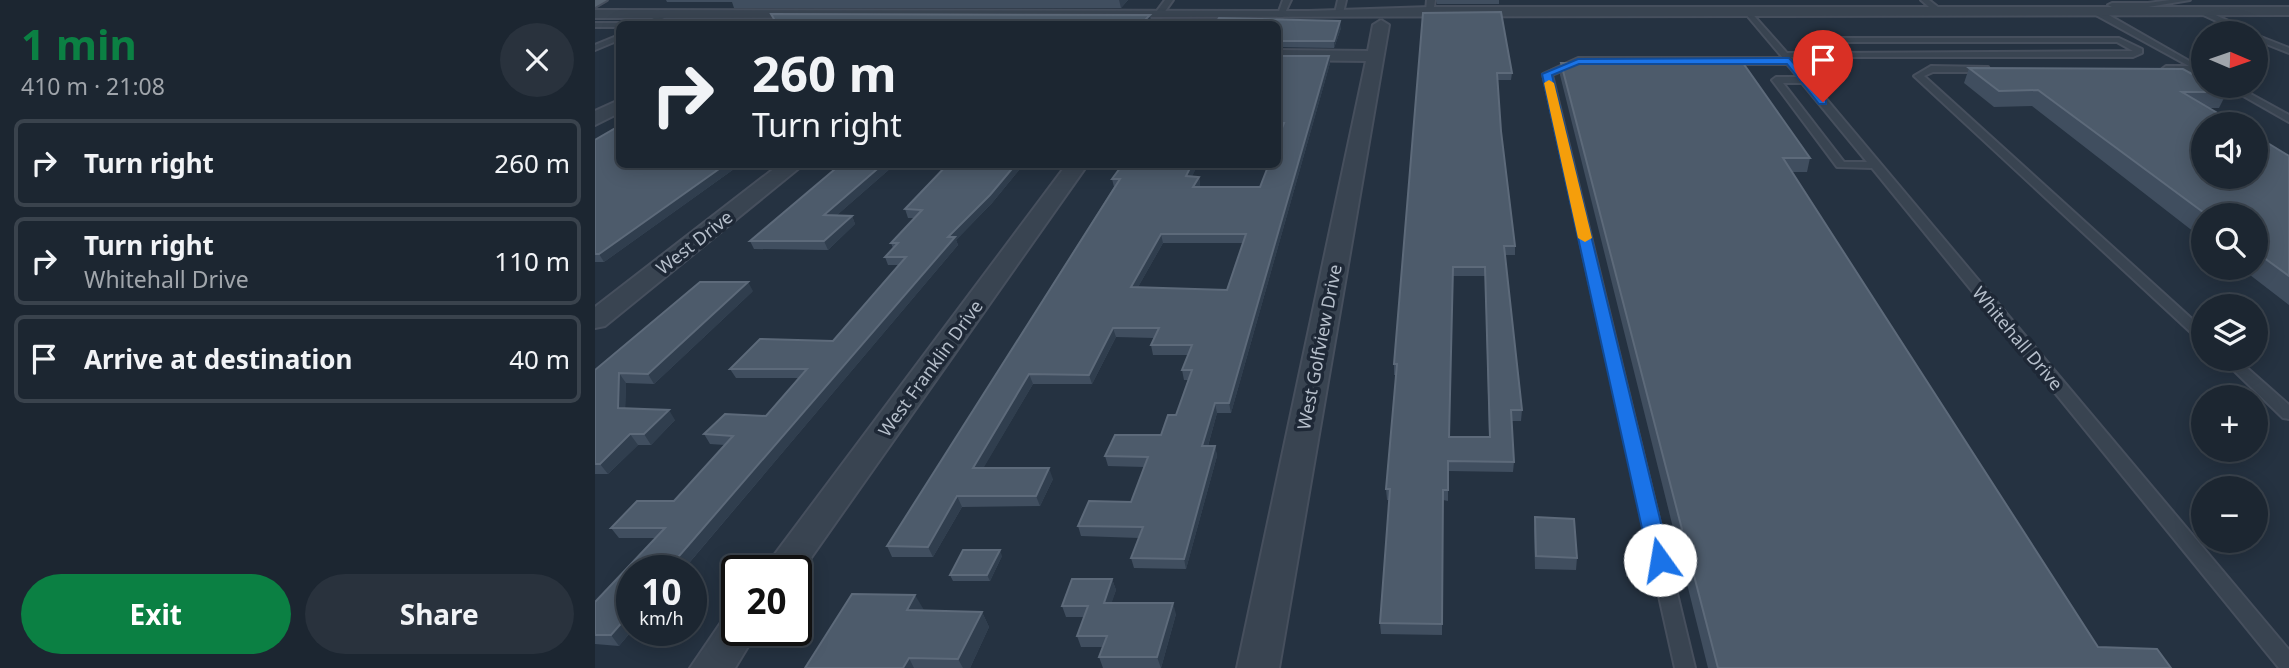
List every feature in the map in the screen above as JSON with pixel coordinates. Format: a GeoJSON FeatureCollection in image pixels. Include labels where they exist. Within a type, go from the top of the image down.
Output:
{"type":"FeatureCollection","features":[{"type":"Feature","properties":{"kind":"street"},"geometry":{"type":"LineString","coordinates":[[595,14],[1280,15],[1341,7],[1430,6],[1939,11],[2099,6],[2119,9],[2289,11]]}},
{"type":"Feature","properties":{"kind":"street","name":"West Golfview Drive"},"geometry":{"type":"LineString","coordinates":[[1258,668],[1381,25]]}},
{"type":"Feature","properties":{"kind":"street"},"geometry":{"type":"LineString","coordinates":[[1281,55],[1375,56]]}},
{"type":"Feature","properties":{"kind":"street"},"geometry":{"type":"LineString","coordinates":[[595,119],[616,108]]}},
{"type":"Feature","properties":{"kind":"street","name":"West Drive"},"geometry":{"type":"LineString","coordinates":[[595,320],[789,168]]}},
{"type":"Feature","properties":{"kind":"street","name":"West Franklin Drive"},"geometry":{"type":"LineString","coordinates":[[793,555],[1075,168]]}},
{"type":"Feature","properties":{"kind":"street"},"geometry":{"type":"LineString","coordinates":[[711,668],[727,646]]}},
{"type":"Feature","properties":{"kind":"lane"},"geometry":{"type":"LineString","coordinates":[[1158,15],[1169,0]]}},
{"type":"Feature","properties":{"kind":"lane"},"geometry":{"type":"LineString","coordinates":[[1280,15],[1286,0]]}},
{"type":"Feature","properties":{"kind":"lane"},"geometry":{"type":"LineString","coordinates":[[1925,0],[1939,11]]}},
{"type":"Feature","properties":{"kind":"lane"},"geometry":{"type":"LineString","coordinates":[[2119,9],[2186,0]]}},
{"type":"Feature","properties":{"kind":"lane"},"geometry":{"type":"LineString","coordinates":[[2099,6],[2191,64]]}},
{"type":"Feature","properties":{"kind":"lane","name":"Whitehall Drive"},"geometry":{"type":"LineString","coordinates":[[1748,11],[2289,665]]}},
{"type":"Feature","properties":{"kind":"lane"},"geometry":{"type":"LineString","coordinates":[[2202,11],[2223,21]]}},
{"type":"Feature","properties":{"kind":"lane"},"geometry":{"type":"LineString","coordinates":[[653,21],[671,13]]}},
{"type":"Feature","properties":{"kind":"lane"},"geometry":{"type":"LineString","coordinates":[[595,25],[616,24]]}},
{"type":"Feature","properties":{"kind":"lane"},"geometry":{"type":"LineString","coordinates":[[595,48],[616,38]]}},
{"type":"Feature","properties":{"kind":"lane"},"geometry":{"type":"LineString","coordinates":[[1685,668],[1547,74],[1578,61],[1832,55],[2133,55],[2139,51],[2119,40],[1817,40],[1832,55]]}},
{"type":"Feature","properties":{"kind":"lane"},"geometry":{"type":"LineString","coordinates":[[2268,43],[2289,51]]}},
{"type":"Feature","properties":{"kind":"lane"},"geometry":{"type":"LineString","coordinates":[[2271,44],[2289,44]]}},
{"type":"Feature","properties":{"kind":"lane"},"geometry":{"type":"LineString","coordinates":[[1998,69],[1931,69],[1918,76],[2191,325]]}},
{"type":"Feature","properties":{"kind":"lane"},"geometry":{"type":"LineString","coordinates":[[2159,69],[2191,70]]}},
{"type":"Feature","properties":{"kind":"lane"},"geometry":{"type":"LineString","coordinates":[[1806,80],[1776,80],[1841,165],[1873,165]]}},
{"type":"Feature","properties":{"kind":"lane"},"geometry":{"type":"LineString","coordinates":[[2251,98],[2289,119]]}},
{"type":"Feature","properties":{"kind":"lane"},"geometry":{"type":"LineString","coordinates":[[2242,371],[2289,414]]}},
{"type":"Feature","properties":{"kind":"building"},"geometry":{"type":"Polygon","coordinates":[[[1501,12],[1512,73],[1497,73],[1515,246],[1504,246],[1522,410],[1511,410],[1514,462],[1448,461],[1448,490],[1443,490],[1442,624],[1380,623],[1390,489],[1386,489],[1397,364],[1394,364],[1423,13],[1501,12]],[[1453,267],[1449,437],[1490,437],[1485,267],[1453,267]]]}},
{"type":"Feature","properties":{"kind":"building"},"geometry":{"type":"Polygon","coordinates":[[[771,14],[1150,15],[1144,21],[775,21],[771,14]]]}},
{"type":"Feature","properties":{"kind":"building"},"geometry":{"type":"Polygon","coordinates":[[[1219,18],[1340,21],[1334,41],[1281,41],[1281,21],[1217,21],[1219,18]]]}},
{"type":"Feature","properties":{"kind":"building"},"geometry":{"type":"Polygon","coordinates":[[[1281,56],[1329,56],[1229,403],[1215,403],[1202,446],[1215,446],[1184,559],[1131,558],[1143,527],[1078,526],[1089,501],[1131,502],[1148,457],[1105,456],[1115,435],[1161,435],[1168,415],[1176,415],[1192,370],[1182,370],[1192,345],[1151,345],[1159,328],[1113,328],[1089,375],[1029,374],[973,468],[1049,468],[1036,496],[957,496],[928,547],[887,546],[1120,179],[1112,179],[1120,168],[1190,168],[1186,176],[1199,177],[1193,187],[1260,187],[1267,168],[1281,168],[1281,130],[1284,123],[1281,123],[1281,56]],[[1161,234],[1131,287],[1227,290],[1246,234],[1161,234]]]}},
{"type":"Feature","properties":{"kind":"building"},"geometry":{"type":"Polygon","coordinates":[[[1561,63],[1743,63],[1810,158],[1783,158],[2098,647],[2157,649],[2171,668],[1718,668],[1561,63]]]}},
{"type":"Feature","properties":{"kind":"building"},"geometry":{"type":"Polygon","coordinates":[[[1969,68],[2183,69],[2191,73],[2191,92],[2182,92],[2216,112],[2191,112],[2191,189],[2268,189],[2268,143],[2289,156],[2289,276],[2268,261],[2268,203],[2191,203],[2038,90],[1999,91],[1969,68]]]}},
{"type":"Feature","properties":{"kind":"building"},"geometry":{"type":"Polygon","coordinates":[[[616,128],[616,168],[720,168],[599,254],[595,254],[595,140],[616,128]]]}},
{"type":"Feature","properties":{"kind":"building"},"geometry":{"type":"Polygon","coordinates":[[[836,168],[878,168],[824,215],[852,216],[824,241],[750,241],[836,168]]]}},
{"type":"Feature","properties":{"kind":"building"},"geometry":{"type":"Polygon","coordinates":[[[944,168],[1013,168],[948,237],[955,237],[680,555],[639,555],[665,528],[611,528],[637,501],[674,501],[733,436],[704,434],[725,414],[766,416],[807,369],[730,369],[760,339],[833,341],[906,257],[885,257],[898,243],[891,243],[922,210],[905,209],[944,168]]]}},
{"type":"Feature","properties":{"kind":"building"},"geometry":{"type":"Polygon","coordinates":[[[700,282],[748,282],[648,374],[619,373],[618,408],[669,410],[644,434],[630,434],[600,464],[595,464],[595,370],[700,282]]]}},
{"type":"Feature","properties":{"kind":"building"},"geometry":{"type":"Polygon","coordinates":[[[1535,517],[1574,519],[1577,558],[1536,556],[1535,517]]]}},
{"type":"Feature","properties":{"kind":"building"},"geometry":{"type":"Polygon","coordinates":[[[963,550],[1000,550],[987,575],[950,575],[963,550]]]}},
{"type":"Feature","properties":{"kind":"building"},"geometry":{"type":"Polygon","coordinates":[[[1072,579],[1112,579],[1104,603],[1173,603],[1157,657],[1099,657],[1107,636],[1077,636],[1088,606],[1062,606],[1072,579]]]}},
{"type":"Feature","properties":{"kind":"building"},"geometry":{"type":"Polygon","coordinates":[[[616,580],[616,629],[611,635],[595,635],[595,602],[616,580]]]}},
{"type":"Feature","properties":{"kind":"building"},"geometry":{"type":"Polygon","coordinates":[[[852,594],[915,595],[907,610],[982,612],[958,659],[909,658],[903,668],[805,668],[852,594]]]}},
{"type":"Feature","properties":{"kind":"slow traffic"},"geometry":{"type":"LineString","coordinates":[[1549,83],[1585,238]]}},
{"type":"Feature","properties":{"kind":"route"},"geometry":{"type":"LineString","coordinates":[[1660,560],[1547,74],[1578,61],[1789,61],[1823,102]]}}]}
